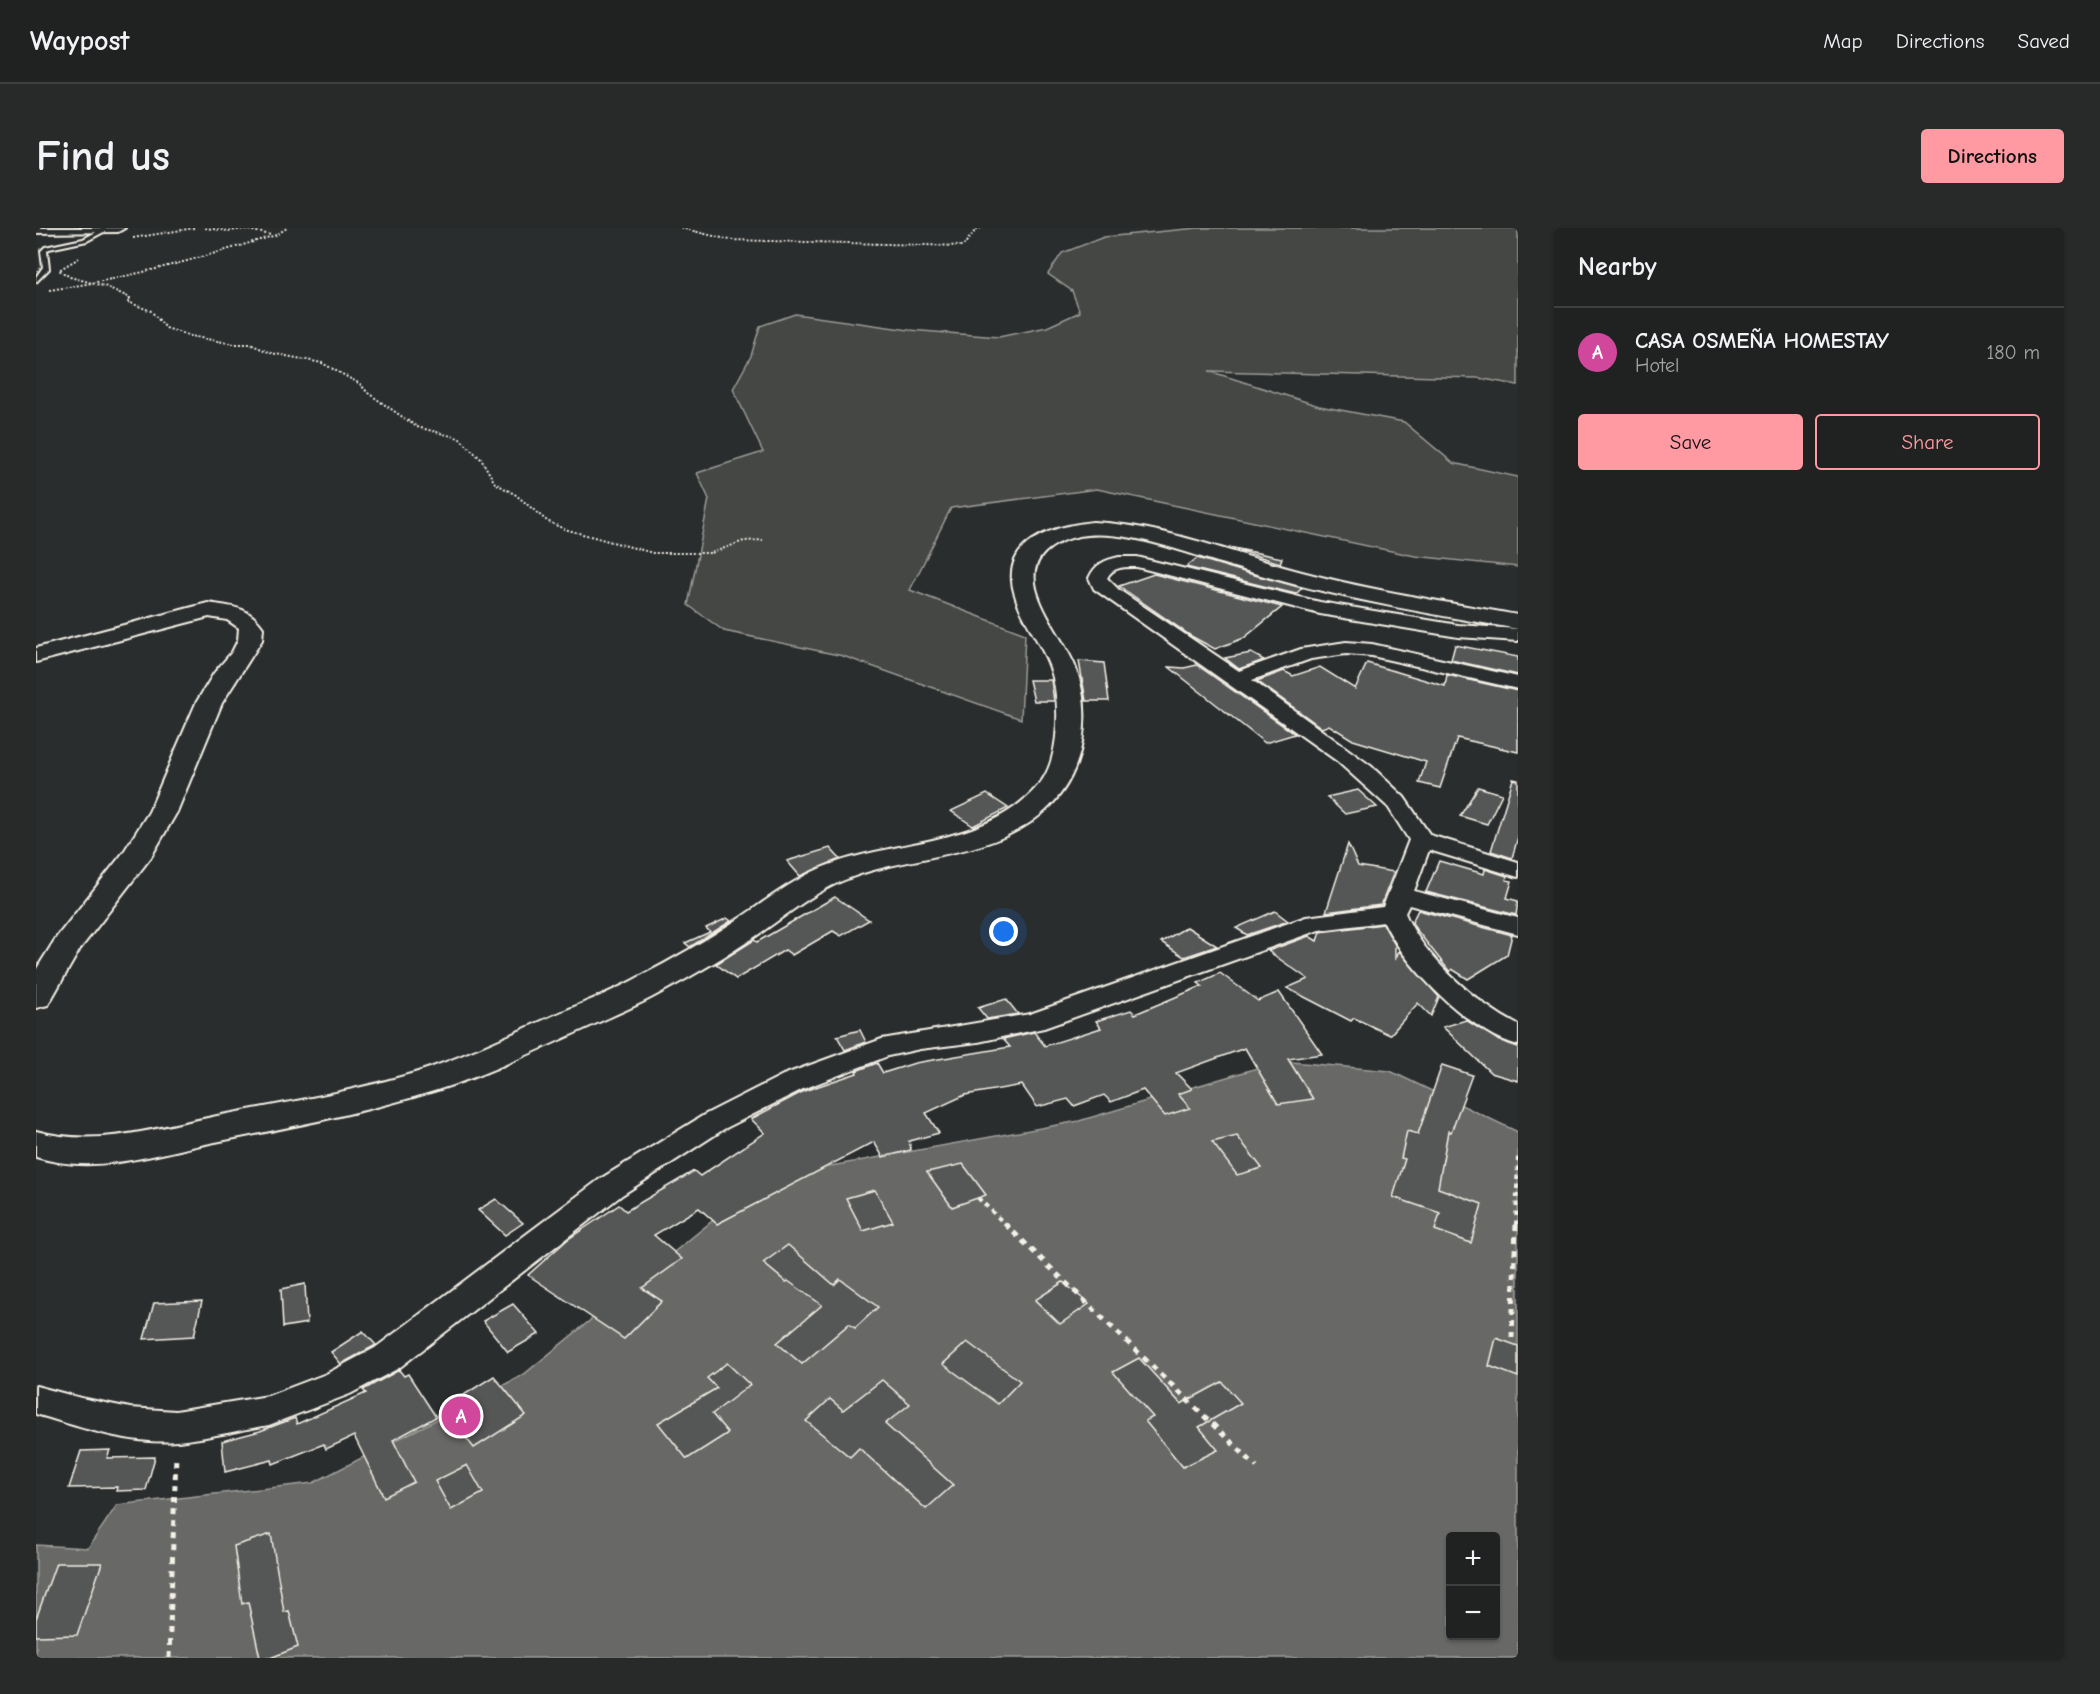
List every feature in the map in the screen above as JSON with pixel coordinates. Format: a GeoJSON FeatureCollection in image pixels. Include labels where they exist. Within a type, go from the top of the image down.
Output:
{"type":"FeatureCollection","features":[{"type":"Feature","properties":{"kind":"street"},"geometry":{"type":"LineString","coordinates":[[36,229],[108,228],[123,234]]}},
{"type":"Feature","properties":{"kind":"street"},"geometry":{"type":"LineString","coordinates":[[36,1144],[42,1148],[84,1152],[154,1142],[411,1085],[456,1070],[528,1042],[648,986],[736,934],[810,884],[874,861],[960,841],[1002,826],[1028,811],[1060,775],[1069,735],[1069,696],[1064,670],[1030,604],[1020,571],[1023,561],[1035,546],[1057,535],[1078,529],[1123,531],[1319,584],[1392,600],[1518,622]]}},
{"type":"Feature","properties":{"kind":"street"},"geometry":{"type":"LineString","coordinates":[[1518,635],[1458,631],[1343,613],[1137,562],[1116,562],[1100,572],[1098,578],[1101,585],[1112,594],[1238,678],[1380,785],[1413,825],[1421,840],[1518,870]]}},
{"type":"Feature","properties":{"kind":"street"},"geometry":{"type":"LineString","coordinates":[[36,655],[124,634],[208,610],[233,614],[244,619],[250,628],[250,640],[243,654],[223,678],[205,711],[163,812],[136,857],[67,945],[36,997]]}},
{"type":"Feature","properties":{"kind":"street"},"geometry":{"type":"LineString","coordinates":[[1238,678],[1308,653],[1346,648],[1372,650],[1518,683]]}},
{"type":"Feature","properties":{"kind":"street"},"geometry":{"type":"LineString","coordinates":[[1421,840],[1397,904],[1405,937],[1461,1002],[1518,1036]]}},
{"type":"Feature","properties":{"kind":"street"},"geometry":{"type":"LineString","coordinates":[[36,1400],[81,1413],[130,1423],[176,1426],[269,1410],[338,1384],[387,1358],[610,1187],[714,1122],[829,1067],[882,1048],[1034,1022],[1306,925],[1397,904],[1518,926]]}},
{"type":"Feature","properties":{"kind":"lane"},"geometry":{"type":"LineString","coordinates":[[36,280],[46,271],[48,262],[44,251],[47,248],[85,240],[108,228]]}},
{"type":"Feature","properties":{"kind":"path"},"geometry":{"type":"LineString","coordinates":[[123,234],[199,228]]}},
{"type":"Feature","properties":{"kind":"path"},"geometry":{"type":"LineString","coordinates":[[205,228],[229,231],[244,229],[263,233],[260,234],[276,235]]}},
{"type":"Feature","properties":{"kind":"path"},"geometry":{"type":"LineString","coordinates":[[46,290],[95,285],[276,235],[287,228]]}},
{"type":"Feature","properties":{"kind":"path"},"geometry":{"type":"LineString","coordinates":[[681,228],[730,240],[890,242],[938,246],[963,246],[975,231],[981,228]]}},
{"type":"Feature","properties":{"kind":"path"},"geometry":{"type":"LineString","coordinates":[[85,254],[59,270],[63,275],[115,290],[122,296],[130,298],[128,302],[151,311],[166,328],[174,331],[234,344],[250,344],[271,353],[322,363],[360,384],[368,393],[417,427],[459,438],[481,459],[495,483],[516,495],[547,521],[564,529],[653,553],[711,553],[744,541],[763,540]]}},
{"type":"Feature","properties":{"kind":"path"},"geometry":{"type":"LineString","coordinates":[[1512,1338],[1518,1154]]}},
{"type":"Feature","properties":{"kind":"path"},"geometry":{"type":"LineString","coordinates":[[978,1198],[1257,1467]]}},
{"type":"Feature","properties":{"kind":"path"},"geometry":{"type":"LineString","coordinates":[[169,1658],[177,1473],[176,1426]]}},
{"type":"Feature","properties":{"kind":"shaded area"},"geometry":{"type":"Polygon","coordinates":[[[1198,228],[1518,228],[1518,385],[1478,378],[1209,371],[1319,406],[1404,422],[1453,463],[1518,477],[1518,567],[1415,556],[1097,489],[951,508],[910,590],[1025,634],[1021,719],[843,656],[724,631],[688,605],[709,499],[697,473],[763,452],[733,389],[751,356],[760,326],[795,314],[909,330],[999,337],[1047,327],[1080,312],[1072,291],[1048,274],[1062,253],[1104,237],[1198,228]]]}},
{"type":"Feature","properties":{"kind":"shaded area"},"geometry":{"type":"Polygon","coordinates":[[[1281,1061],[1390,1071],[1518,1132],[1518,1658],[36,1658],[36,1545],[88,1548],[117,1505],[313,1483],[523,1375],[765,1178],[1079,1121],[1281,1061]]]}},
{"type":"Feature","properties":{"kind":"building"},"geometry":{"type":"Polygon","coordinates":[[[1229,547],[1243,550],[1282,558],[1280,563],[1229,547]]]}},
{"type":"Feature","properties":{"kind":"building"},"geometry":{"type":"Polygon","coordinates":[[[1197,558],[1302,588],[1296,594],[1186,567],[1197,558]]]}},
{"type":"Feature","properties":{"kind":"building"},"geometry":{"type":"Polygon","coordinates":[[[1154,574],[1282,607],[1244,638],[1215,649],[1191,636],[1119,586],[1154,574]]]}},
{"type":"Feature","properties":{"kind":"building"},"geometry":{"type":"Polygon","coordinates":[[[1455,645],[1518,657],[1518,675],[1451,660],[1455,645]]]}},
{"type":"Feature","properties":{"kind":"building"},"geometry":{"type":"Polygon","coordinates":[[[1251,653],[1264,660],[1239,669],[1225,658],[1251,653]]]}},
{"type":"Feature","properties":{"kind":"building"},"geometry":{"type":"Polygon","coordinates":[[[1079,661],[1104,663],[1109,701],[1086,701],[1079,661]]]}},
{"type":"Feature","properties":{"kind":"building"},"geometry":{"type":"Polygon","coordinates":[[[1367,663],[1445,686],[1447,675],[1518,691],[1518,752],[1457,738],[1440,788],[1419,783],[1426,762],[1353,740],[1329,725],[1322,728],[1257,681],[1284,671],[1293,676],[1320,667],[1355,689],[1367,663]]]}},
{"type":"Feature","properties":{"kind":"building"},"geometry":{"type":"Polygon","coordinates":[[[1197,665],[1295,734],[1265,743],[1169,667],[1184,668],[1197,665]]]}},
{"type":"Feature","properties":{"kind":"building"},"geometry":{"type":"Polygon","coordinates":[[[1029,680],[1051,680],[1054,701],[1034,701],[1029,680]]]}},
{"type":"Feature","properties":{"kind":"building"},"geometry":{"type":"Polygon","coordinates":[[[1513,779],[1518,780],[1518,837],[1512,858],[1491,851],[1513,779]]]}},
{"type":"Feature","properties":{"kind":"building"},"geometry":{"type":"Polygon","coordinates":[[[1478,787],[1502,794],[1487,824],[1460,816],[1478,787]]]}},
{"type":"Feature","properties":{"kind":"building"},"geometry":{"type":"Polygon","coordinates":[[[1358,790],[1377,807],[1345,814],[1327,797],[1358,790]]]}},
{"type":"Feature","properties":{"kind":"building"},"geometry":{"type":"Polygon","coordinates":[[[987,794],[1008,808],[973,826],[951,811],[987,794]]]}},
{"type":"Feature","properties":{"kind":"building"},"geometry":{"type":"Polygon","coordinates":[[[1348,844],[1358,866],[1394,872],[1381,905],[1326,912],[1348,844]]]}},
{"type":"Feature","properties":{"kind":"building"},"geometry":{"type":"Polygon","coordinates":[[[830,848],[840,859],[800,876],[787,861],[830,848]]]}},
{"type":"Feature","properties":{"kind":"building"},"geometry":{"type":"Polygon","coordinates":[[[1439,861],[1484,874],[1485,869],[1507,876],[1506,880],[1512,881],[1507,898],[1518,901],[1516,915],[1426,892],[1439,861]]]}},
{"type":"Feature","properties":{"kind":"building"},"geometry":{"type":"Polygon","coordinates":[[[835,897],[869,920],[841,936],[833,931],[792,955],[785,950],[736,979],[716,964],[754,940],[757,942],[835,897]]]}},
{"type":"Feature","properties":{"kind":"building"},"geometry":{"type":"Polygon","coordinates":[[[1418,910],[1512,935],[1507,955],[1468,979],[1452,969],[1450,972],[1415,928],[1412,922],[1418,910]]]}},
{"type":"Feature","properties":{"kind":"building"},"geometry":{"type":"Polygon","coordinates":[[[1275,911],[1288,921],[1247,935],[1236,928],[1275,911]]]}},
{"type":"Feature","properties":{"kind":"building"},"geometry":{"type":"Polygon","coordinates":[[[727,918],[731,921],[690,947],[685,943],[710,932],[706,928],[727,918]]]}},
{"type":"Feature","properties":{"kind":"building"},"geometry":{"type":"Polygon","coordinates":[[[1383,924],[1395,945],[1395,960],[1399,951],[1439,997],[1431,1016],[1418,1003],[1390,1035],[1354,1018],[1351,1021],[1287,988],[1308,979],[1268,951],[1309,936],[1317,941],[1320,932],[1383,924]]]}},
{"type":"Feature","properties":{"kind":"building"},"geometry":{"type":"Polygon","coordinates":[[[1187,927],[1217,946],[1184,957],[1161,942],[1187,927]]]}},
{"type":"Feature","properties":{"kind":"building"},"geometry":{"type":"Polygon","coordinates":[[[1220,973],[1258,1001],[1279,992],[1322,1054],[1288,1059],[1313,1099],[1278,1104],[1245,1048],[1176,1073],[1192,1089],[1178,1094],[1190,1108],[1165,1116],[1143,1090],[1111,1102],[1104,1095],[1074,1106],[1068,1099],[1037,1107],[1022,1085],[965,1095],[926,1113],[939,1133],[909,1141],[911,1150],[883,1157],[874,1142],[717,1224],[699,1208],[654,1235],[682,1259],[642,1288],[662,1301],[624,1339],[528,1275],[567,1240],[619,1205],[626,1211],[694,1171],[700,1176],[765,1133],[751,1119],[804,1091],[857,1073],[856,1071],[877,1063],[883,1073],[915,1063],[1010,1047],[1003,1039],[1034,1032],[1045,1046],[1101,1028],[1096,1021],[1131,1010],[1135,1014],[1202,986],[1198,983],[1220,973]]]}},
{"type":"Feature","properties":{"kind":"building"},"geometry":{"type":"Polygon","coordinates":[[[1006,999],[1018,1014],[987,1019],[978,1008],[1006,999]]]}},
{"type":"Feature","properties":{"kind":"building"},"geometry":{"type":"Polygon","coordinates":[[[1466,1020],[1498,1040],[1518,1047],[1518,1081],[1491,1073],[1443,1027],[1466,1020]]]}},
{"type":"Feature","properties":{"kind":"building"},"geometry":{"type":"Polygon","coordinates":[[[860,1030],[866,1042],[845,1050],[837,1036],[860,1030]]]}},
{"type":"Feature","properties":{"kind":"building"},"geometry":{"type":"Polygon","coordinates":[[[1442,1065],[1472,1075],[1451,1132],[1448,1131],[1438,1188],[1482,1204],[1471,1243],[1435,1230],[1440,1213],[1393,1197],[1405,1159],[1401,1158],[1407,1131],[1418,1134],[1442,1065]]]}},
{"type":"Feature","properties":{"kind":"building"},"geometry":{"type":"Polygon","coordinates":[[[1237,1136],[1262,1168],[1237,1175],[1212,1142],[1237,1136]]]}},
{"type":"Feature","properties":{"kind":"building"},"geometry":{"type":"Polygon","coordinates":[[[963,1164],[986,1195],[952,1207],[927,1172],[963,1164]]]}},
{"type":"Feature","properties":{"kind":"building"},"geometry":{"type":"Polygon","coordinates":[[[875,1190],[893,1222],[863,1231],[846,1198],[875,1190]]]}},
{"type":"Feature","properties":{"kind":"building"},"geometry":{"type":"Polygon","coordinates":[[[496,1199],[523,1223],[505,1235],[478,1210],[496,1199]]]}},
{"type":"Feature","properties":{"kind":"building"},"geometry":{"type":"Polygon","coordinates":[[[788,1245],[834,1285],[840,1279],[878,1307],[855,1328],[849,1324],[802,1364],[777,1343],[822,1305],[788,1281],[786,1282],[763,1263],[788,1245]]]}},
{"type":"Feature","properties":{"kind":"building"},"geometry":{"type":"Polygon","coordinates":[[[1063,1282],[1089,1304],[1060,1324],[1035,1300],[1063,1282]]]}},
{"type":"Feature","properties":{"kind":"building"},"geometry":{"type":"Polygon","coordinates":[[[305,1284],[307,1323],[283,1327],[281,1289],[305,1284]]]}},
{"type":"Feature","properties":{"kind":"building"},"geometry":{"type":"Polygon","coordinates":[[[202,1301],[194,1336],[144,1339],[154,1303],[202,1301]]]}},
{"type":"Feature","properties":{"kind":"building"},"geometry":{"type":"Polygon","coordinates":[[[513,1304],[539,1334],[508,1352],[483,1321],[513,1304]]]}},
{"type":"Feature","properties":{"kind":"building"},"geometry":{"type":"Polygon","coordinates":[[[363,1331],[376,1345],[341,1364],[331,1352],[363,1331]]]}},
{"type":"Feature","properties":{"kind":"building"},"geometry":{"type":"Polygon","coordinates":[[[1496,1338],[1518,1346],[1518,1377],[1489,1366],[1496,1338]]]}},
{"type":"Feature","properties":{"kind":"building"},"geometry":{"type":"Polygon","coordinates":[[[967,1342],[1020,1381],[998,1404],[943,1364],[967,1342]]]}},
{"type":"Feature","properties":{"kind":"building"},"geometry":{"type":"Polygon","coordinates":[[[1139,1358],[1181,1404],[1222,1382],[1241,1403],[1199,1427],[1218,1450],[1183,1467],[1145,1421],[1153,1417],[1113,1372],[1139,1358]]]}},
{"type":"Feature","properties":{"kind":"building"},"geometry":{"type":"Polygon","coordinates":[[[727,1363],[750,1385],[712,1414],[728,1433],[687,1459],[658,1423],[717,1388],[707,1378],[727,1363]]]}},
{"type":"Feature","properties":{"kind":"building"},"geometry":{"type":"Polygon","coordinates":[[[399,1370],[404,1376],[408,1374],[436,1417],[393,1440],[414,1482],[384,1497],[354,1436],[326,1449],[324,1444],[273,1464],[272,1460],[225,1472],[222,1441],[260,1431],[295,1418],[297,1424],[366,1393],[363,1390],[399,1370]]]}},
{"type":"Feature","properties":{"kind":"building"},"geometry":{"type":"Polygon","coordinates":[[[494,1376],[526,1415],[474,1448],[443,1408],[494,1376]]]}},
{"type":"Feature","properties":{"kind":"building"},"geometry":{"type":"Polygon","coordinates":[[[882,1380],[910,1404],[885,1424],[953,1485],[926,1509],[859,1448],[850,1457],[806,1421],[830,1399],[843,1410],[882,1380]]]}},
{"type":"Feature","properties":{"kind":"building"},"geometry":{"type":"Polygon","coordinates":[[[110,1450],[107,1458],[155,1457],[146,1490],[116,1491],[117,1487],[69,1488],[81,1451],[110,1450]]]}},
{"type":"Feature","properties":{"kind":"building"},"geometry":{"type":"Polygon","coordinates":[[[467,1465],[483,1493],[451,1510],[435,1481],[467,1465]]]}},
{"type":"Feature","properties":{"kind":"building"},"geometry":{"type":"Polygon","coordinates":[[[271,1534],[284,1612],[289,1611],[298,1647],[270,1658],[260,1658],[248,1602],[242,1604],[234,1546],[271,1534]]]}},
{"type":"Feature","properties":{"kind":"building"},"geometry":{"type":"Polygon","coordinates":[[[56,1563],[102,1563],[77,1635],[36,1636],[36,1619],[56,1563]]]}},
{"type":"Feature","properties":{"kind":"place","name":"CASA OSMEÑA HOMESTAY"},"geometry":{"type":"Point","coordinates":[461,1416]}}]}
